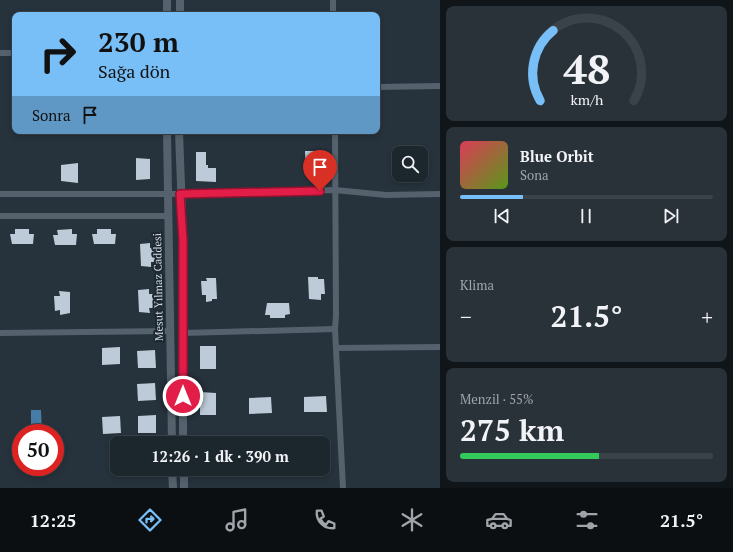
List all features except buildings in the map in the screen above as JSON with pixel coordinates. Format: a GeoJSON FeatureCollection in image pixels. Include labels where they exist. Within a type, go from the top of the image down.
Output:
{"type":"FeatureCollection","features":[{"type":"Feature","properties":{"kind":"main road"},"geometry":{"type":"LineString","coordinates":[[167,0],[167,12]]}},
{"type":"Feature","properties":{"kind":"main road"},"geometry":{"type":"LineString","coordinates":[[180,0],[180,12]]}},
{"type":"Feature","properties":{"kind":"main road","name":"Mesut Yılmaz Caddesi"},"geometry":{"type":"LineString","coordinates":[[167,134],[167,216],[172,436]]}},
{"type":"Feature","properties":{"kind":"main road"},"geometry":{"type":"LineString","coordinates":[[180,134],[183,436]]}},
{"type":"Feature","properties":{"kind":"main road"},"geometry":{"type":"LineString","coordinates":[[172,476],[172,488]]}},
{"type":"Feature","properties":{"kind":"main road"},"geometry":{"type":"LineString","coordinates":[[184,476],[184,488]]}},
{"type":"Feature","properties":{"kind":"street"},"geometry":{"type":"LineString","coordinates":[[333,0],[333,12]]}},
{"type":"Feature","properties":{"kind":"street"},"geometry":{"type":"LineString","coordinates":[[0,53],[12,53]]}},
{"type":"Feature","properties":{"kind":"street"},"geometry":{"type":"LineString","coordinates":[[380,87],[440,86]]}},
{"type":"Feature","properties":{"kind":"street"},"geometry":{"type":"LineString","coordinates":[[335,134],[335,329],[343,488]]}},
{"type":"Feature","properties":{"kind":"street"},"geometry":{"type":"LineString","coordinates":[[0,194],[180,194],[335,190],[386,195],[440,194]]}},
{"type":"Feature","properties":{"kind":"street"},"geometry":{"type":"LineString","coordinates":[[0,216],[167,216]]}},
{"type":"Feature","properties":{"kind":"street"},"geometry":{"type":"LineString","coordinates":[[183,333],[335,329]]}},
{"type":"Feature","properties":{"kind":"street"},"geometry":{"type":"LineString","coordinates":[[0,333],[170,331]]}},
{"type":"Feature","properties":{"kind":"street"},"geometry":{"type":"LineString","coordinates":[[336,348],[440,347]]}},
{"type":"Feature","properties":{"kind":"water"},"geometry":{"type":"Polygon","coordinates":[[[31,410],[41,410],[42,424],[31,424],[31,410]]]}},
{"type":"Feature","properties":{"kind":"route"},"geometry":{"type":"LineString","coordinates":[[183,396],[183,240],[180,194],[320,191]]}}]}
